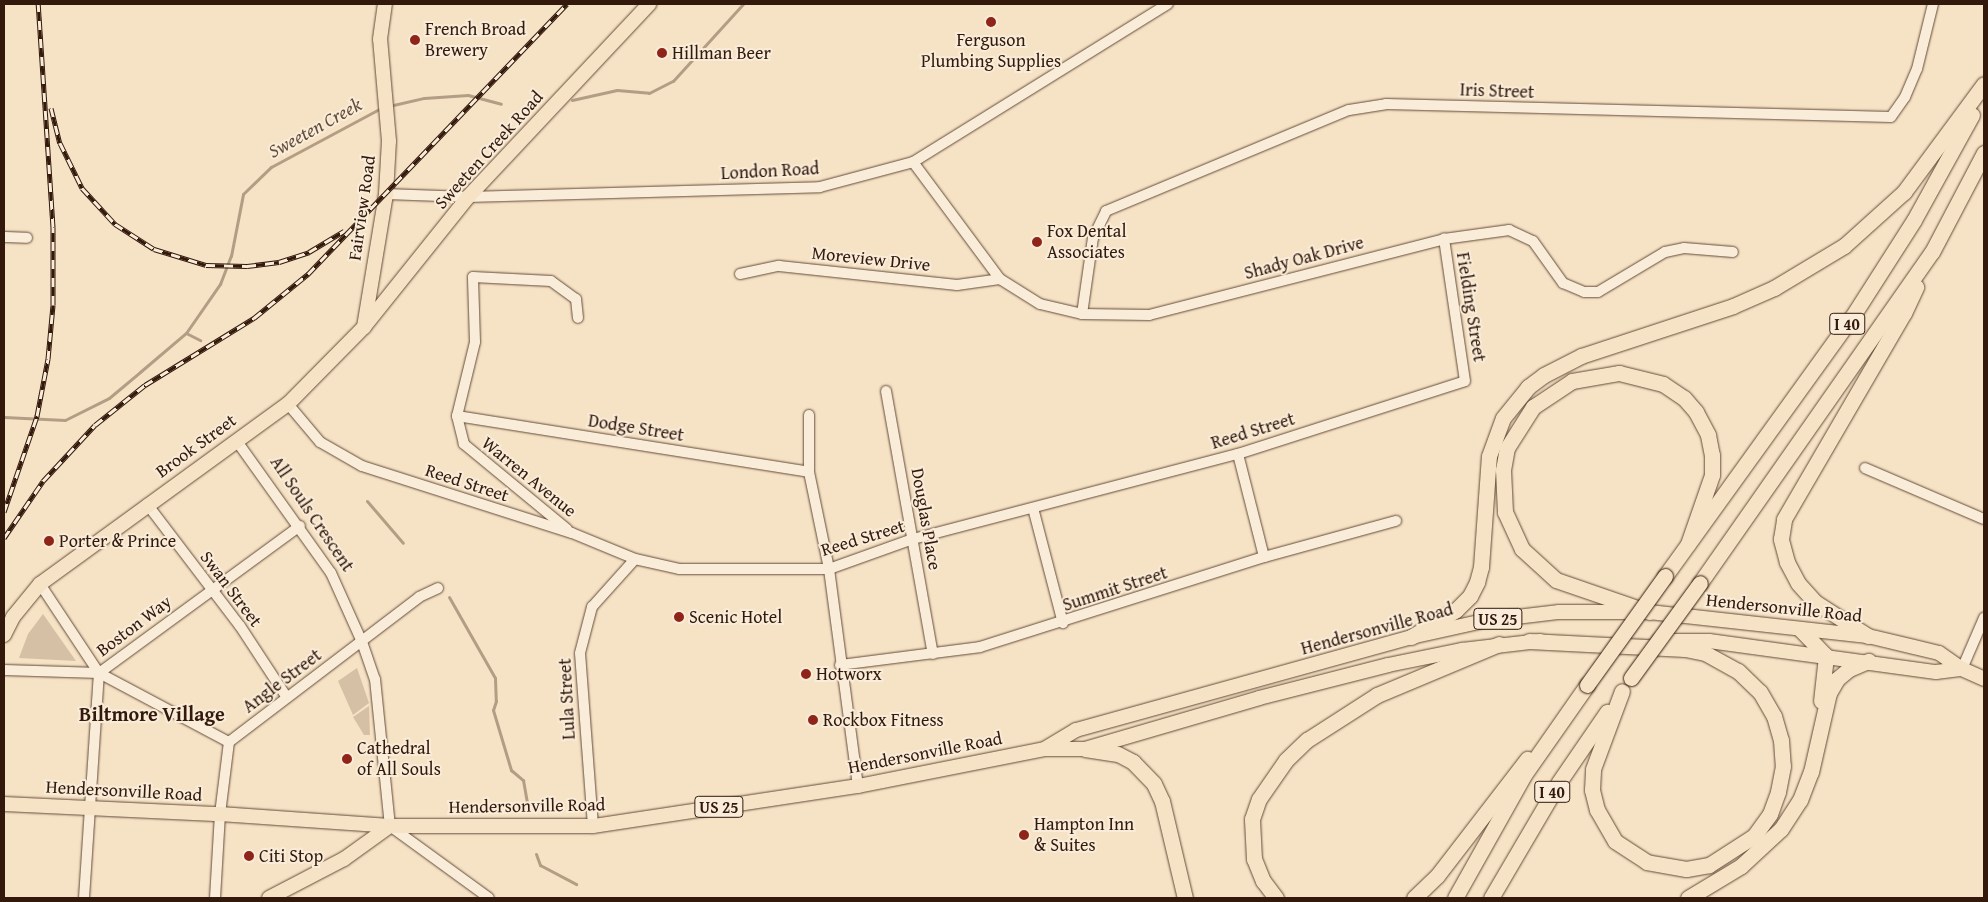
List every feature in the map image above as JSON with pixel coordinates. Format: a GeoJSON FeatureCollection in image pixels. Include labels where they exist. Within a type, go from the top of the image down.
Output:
{"type":"FeatureCollection","features":[{"type":"Feature","properties":{"kind":"highway"},"geometry":{"type":"LineString","coordinates":[[1410,637],[1456,610],[1477,582],[1481,567],[1489,456],[1503,418],[1528,387],[1544,375],[1581,356],[1757,295],[1811,268],[1844,246],[1904,192],[1984,84]]}},
{"type":"Feature","properties":{"kind":"highway","name":"I 40"},"geometry":{"type":"LineString","coordinates":[[1456,898],[1494,825],[1556,729],[1858,309],[1919,212],[1984,91]]}},
{"type":"Feature","properties":{"kind":"highway","name":"I 40"},"geometry":{"type":"LineString","coordinates":[[1491,898],[1559,782],[1932,252],[1984,153]]}},
{"type":"Feature","properties":{"kind":"highway"},"geometry":{"type":"LineString","coordinates":[[1868,636],[1815,602],[1798,582],[1787,562],[1781,539],[1784,519],[1904,313],[1932,252]]}},
{"type":"Feature","properties":{"kind":"highway"},"geometry":{"type":"LineString","coordinates":[[1649,612],[1556,580],[1522,549],[1505,512],[1503,470],[1508,448],[1533,407],[1572,381],[1619,373],[1663,384],[1684,398],[1696,412],[1708,435],[1712,455],[1712,474],[1688,544]]}},
{"type":"Feature","properties":{"kind":"highway"},"geometry":{"type":"LineString","coordinates":[[1800,629],[1826,656],[1820,735]]}},
{"type":"Feature","properties":{"kind":"highway"},"geometry":{"type":"LineString","coordinates":[[1529,641],[1685,649],[1705,653],[1738,671],[1760,692],[1774,716],[1781,740],[1783,766],[1778,792],[1770,814],[1754,836],[1709,865],[1686,869],[1647,862],[1615,840],[1597,810],[1592,790],[1593,769],[1622,691]]}},
{"type":"Feature","properties":{"kind":"highway"},"geometry":{"type":"LineString","coordinates":[[1276,898],[1263,881],[1254,859],[1252,819],[1260,799],[1286,760],[1307,740],[1377,695],[1499,644]]}},
{"type":"Feature","properties":{"kind":"highway"},"geometry":{"type":"LineString","coordinates":[[1688,898],[1741,866],[1781,829],[1800,800],[1820,735],[1829,693],[1837,678],[1868,661]]}},
{"type":"Feature","properties":{"kind":"highway"},"geometry":{"type":"LineString","coordinates":[[1414,898],[1437,876],[1511,776],[1556,729]]}},
{"type":"Feature","properties":{"kind":"highway"},"geometry":{"type":"LineString","coordinates":[[1084,749],[1118,754],[1133,762],[1154,784],[1165,810],[1185,898]]}},
{"type":"Feature","properties":{"kind":"main road","name":"Fairview Road"},"geometry":{"type":"LineString","coordinates":[[364,328],[386,194],[387,116],[380,39],[385,4]]}},
{"type":"Feature","properties":{"kind":"main road","name":"Sweeten Creek Road"},"geometry":{"type":"LineString","coordinates":[[364,328],[468,197],[650,4]]}},
{"type":"Feature","properties":{"kind":"main road","name":"Brook Street"},"geometry":{"type":"LineString","coordinates":[[4,635],[17,611],[40,584],[147,504],[288,404],[364,328]]}},
{"type":"Feature","properties":{"kind":"main road","name":"Hendersonville Road"},"geometry":{"type":"LineString","coordinates":[[1045,749],[1076,730],[1410,637],[1522,616],[1598,610],[1649,612],[1868,636],[1940,653],[1962,669],[1984,679]]}},
{"type":"Feature","properties":{"kind":"main road","name":"Hendersonville Road"},"geometry":{"type":"LineString","coordinates":[[4,804],[220,814],[390,826],[593,826],[858,786],[1045,749],[1084,749],[1332,678],[1499,644],[1529,641],[1709,641],[1868,661],[1936,672],[1962,669]]}},
{"type":"Feature","properties":{"kind":"main road"},"geometry":{"type":"LineString","coordinates":[[269,898],[344,860],[390,826]]}},
{"type":"Feature","properties":{"kind":"street","name":"London Road"},"geometry":{"type":"LineString","coordinates":[[386,194],[468,197],[820,187],[913,162],[1168,4]]}},
{"type":"Feature","properties":{"kind":"street","name":"Iris Street"},"geometry":{"type":"LineString","coordinates":[[1082,314],[1093,238],[1106,211],[1348,110],[1386,104],[1891,117],[1905,97],[1917,69],[1933,4]]}},
{"type":"Feature","properties":{"kind":"street","name":"Shady Oak Drive"},"geometry":{"type":"LineString","coordinates":[[913,162],[1000,279],[1040,304],[1082,314],[1149,315],[1444,238],[1509,230],[1522,234],[1532,241],[1563,283],[1584,292],[1598,292],[1665,252],[1684,248],[1733,252]]}},
{"type":"Feature","properties":{"kind":"street"},"geometry":{"type":"LineString","coordinates":[[4,237],[27,238]]}},
{"type":"Feature","properties":{"kind":"street","name":"Fielding Street"},"geometry":{"type":"LineString","coordinates":[[1444,238],[1465,381]]}},
{"type":"Feature","properties":{"kind":"street","name":"Moreview Drive"},"geometry":{"type":"LineString","coordinates":[[740,274],[779,266],[957,284],[1000,279]]}},
{"type":"Feature","properties":{"kind":"street","name":"Warren Avenue"},"geometry":{"type":"LineString","coordinates":[[572,533],[464,444],[457,416],[475,342],[473,277],[551,281],[576,299],[578,318]]}},
{"type":"Feature","properties":{"kind":"street","name":"Reed Street"},"geometry":{"type":"LineString","coordinates":[[288,404],[320,442],[362,466],[572,533],[635,559],[679,570],[829,569],[913,539],[1238,454],[1465,381]]}},
{"type":"Feature","properties":{"kind":"street","name":"Douglas Place"},"geometry":{"type":"LineString","coordinates":[[886,391],[933,654]]}},
{"type":"Feature","properties":{"kind":"street","name":"Dodge Street"},"geometry":{"type":"LineString","coordinates":[[457,416],[809,472]]}},
{"type":"Feature","properties":{"kind":"street"},"geometry":{"type":"LineString","coordinates":[[809,416],[809,472],[829,569],[840,665],[858,786]]}},
{"type":"Feature","properties":{"kind":"street","name":"All Souls Crescent"},"geometry":{"type":"LineString","coordinates":[[236,440],[300,526],[331,572],[362,642],[375,678],[390,826]]}},
{"type":"Feature","properties":{"kind":"street"},"geometry":{"type":"LineString","coordinates":[[1238,454],[1264,558]]}},
{"type":"Feature","properties":{"kind":"street"},"geometry":{"type":"LineString","coordinates":[[1865,468],[1984,519]]}},
{"type":"Feature","properties":{"kind":"street","name":"Swan Street"},"geometry":{"type":"LineString","coordinates":[[147,504],[212,589],[286,696]]}},
{"type":"Feature","properties":{"kind":"street"},"geometry":{"type":"LineString","coordinates":[[1033,508],[1063,623]]}},
{"type":"Feature","properties":{"kind":"street","name":"Summit Street"},"geometry":{"type":"LineString","coordinates":[[840,665],[980,647],[1063,623],[1264,558],[1396,521]]}},
{"type":"Feature","properties":{"kind":"street","name":"Boston Way"},"geometry":{"type":"LineString","coordinates":[[84,898],[88,808],[99,673],[300,526]]}},
{"type":"Feature","properties":{"kind":"street","name":"Lula Street"},"geometry":{"type":"LineString","coordinates":[[593,826],[580,653],[592,607],[635,559]]}},
{"type":"Feature","properties":{"kind":"street"},"geometry":{"type":"LineString","coordinates":[[40,584],[99,673]]}},
{"type":"Feature","properties":{"kind":"street","name":"Angle Street"},"geometry":{"type":"LineString","coordinates":[[229,742],[286,696],[362,642],[419,597],[438,588]]}},
{"type":"Feature","properties":{"kind":"street"},"geometry":{"type":"LineString","coordinates":[[1962,669],[1984,618]]}},
{"type":"Feature","properties":{"kind":"street"},"geometry":{"type":"LineString","coordinates":[[4,670],[99,673],[229,742],[220,814],[215,898]]}},
{"type":"Feature","properties":{"kind":"street"},"geometry":{"type":"LineString","coordinates":[[390,826],[489,898]]}},
{"type":"Feature","properties":{"kind":"shaded area"},"geometry":{"type":"Polygon","coordinates":[[[43,614],[76,661],[19,658],[28,634],[43,614]]]}},
{"type":"Feature","properties":{"kind":"shaded area"},"geometry":{"type":"Polygon","coordinates":[[[357,668],[369,703],[353,715],[338,681],[357,668]]]}},
{"type":"Feature","properties":{"kind":"shaded area"},"geometry":{"type":"Polygon","coordinates":[[[369,706],[370,735],[364,735],[353,717],[369,706]]]}},
{"type":"Feature","properties":{"kind":"waterway","name":"Sweeten Creek"},"geometry":{"type":"LineString","coordinates":[[572,100],[617,90],[649,93],[673,81],[743,4]]}},
{"type":"Feature","properties":{"kind":"waterway","name":"Sweeten Creek"},"geometry":{"type":"LineString","coordinates":[[389,106],[424,98],[468,95],[501,104]]}},
{"type":"Feature","properties":{"kind":"waterway","name":"Sweeten Creek"},"geometry":{"type":"LineString","coordinates":[[4,417],[65,420],[109,398],[186,333],[220,284],[231,256],[243,194],[271,167],[383,107]]}},
{"type":"Feature","properties":{"kind":"waterway"},"geometry":{"type":"LineString","coordinates":[[186,333],[200,340]]}},
{"type":"Feature","properties":{"kind":"waterway"},"geometry":{"type":"LineString","coordinates":[[367,501],[403,543]]}},
{"type":"Feature","properties":{"kind":"waterway"},"geometry":{"type":"LineString","coordinates":[[449,597],[495,678],[496,701],[493,710],[511,770],[523,780],[528,809]]}},
{"type":"Feature","properties":{"kind":"waterway"},"geometry":{"type":"LineString","coordinates":[[536,854],[540,865],[576,884]]}},
{"type":"Feature","properties":{"kind":"railway"},"geometry":{"type":"LineString","coordinates":[[4,512],[37,416],[48,359],[53,305],[53,227],[38,4]]}},
{"type":"Feature","properties":{"kind":"railway"},"geometry":{"type":"LineString","coordinates":[[4,538],[43,481],[95,425],[145,385],[254,318],[308,274],[567,4]]}},
{"type":"Feature","properties":{"kind":"railway"},"geometry":{"type":"LineString","coordinates":[[51,108],[60,143],[82,188],[115,224],[154,249],[206,265],[247,266],[279,262],[309,252],[344,231]]}},
{"type":"Feature","properties":{"kind":"place","name":"Ferguson Plumbing Supplies"},"geometry":{"type":"Point","coordinates":[991,22]}},
{"type":"Feature","properties":{"kind":"place","name":"French Broad Brewery"},"geometry":{"type":"Point","coordinates":[415,40]}},
{"type":"Feature","properties":{"kind":"place","name":"Hillman Beer"},"geometry":{"type":"Point","coordinates":[662,53]}},
{"type":"Feature","properties":{"kind":"place","name":"Fox Dental Associates"},"geometry":{"type":"Point","coordinates":[1037,242]}},
{"type":"Feature","properties":{"kind":"place","name":"Porter & Prince"},"geometry":{"type":"Point","coordinates":[49,541]}},
{"type":"Feature","properties":{"kind":"place","name":"Scenic Hotel"},"geometry":{"type":"Point","coordinates":[679,617]}},
{"type":"Feature","properties":{"kind":"place","name":"Hotworx"},"geometry":{"type":"Point","coordinates":[806,674]}},
{"type":"Feature","properties":{"kind":"place","name":"Rockbox Fitness"},"geometry":{"type":"Point","coordinates":[813,720]}},
{"type":"Feature","properties":{"kind":"place","name":"Cathedral of All Souls"},"geometry":{"type":"Point","coordinates":[347,759]}},
{"type":"Feature","properties":{"kind":"place","name":"Hampton Inn & Suites"},"geometry":{"type":"Point","coordinates":[1024,835]}},
{"type":"Feature","properties":{"kind":"place","name":"Citi Stop"},"geometry":{"type":"Point","coordinates":[249,856]}},
{"type":"Feature","properties":{"kind":"district","name":"Biltmore Village"},"geometry":{"type":"Point","coordinates":[152,713]}}]}
